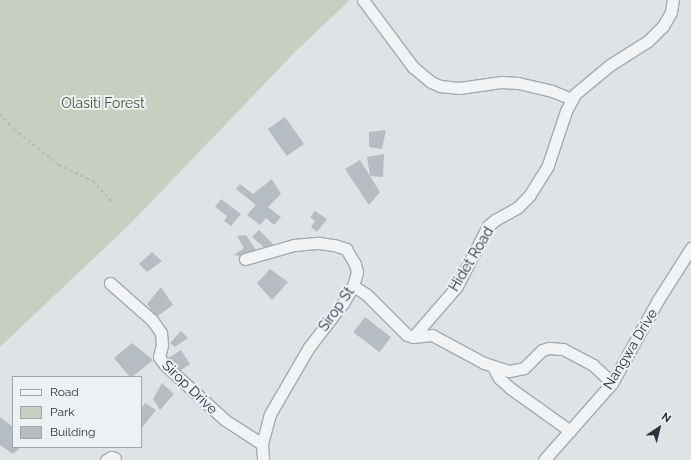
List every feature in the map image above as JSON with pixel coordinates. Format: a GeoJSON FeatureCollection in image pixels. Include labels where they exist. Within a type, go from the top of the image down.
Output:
{"type":"FeatureCollection","features":[{"type":"Feature","properties":{"kind":"street"},"geometry":{"type":"LineString","coordinates":[[364,0],[414,67],[431,82],[440,86],[459,88],[501,82],[518,83],[572,99]]}},
{"type":"Feature","properties":{"kind":"street","name":"Hidet Road"},"geometry":{"type":"LineString","coordinates":[[412,337],[457,286],[488,226],[495,220],[518,207],[529,196],[548,165],[572,99],[583,86],[610,65],[648,41],[663,26],[671,12],[673,0]]}},
{"type":"Feature","properties":{"kind":"street","name":"Sirop St"},"geometry":{"type":"LineString","coordinates":[[245,259],[294,245],[319,243],[334,245],[346,249],[355,264],[357,272],[353,286],[343,303],[309,347],[283,389],[270,414],[262,444],[263,460]]}},
{"type":"Feature","properties":{"kind":"street","name":"Nangwa Drive"},"geometry":{"type":"LineString","coordinates":[[544,460],[612,383],[658,300],[691,248]]}},
{"type":"Feature","properties":{"kind":"street","name":"Sirop Drive"},"geometry":{"type":"LineString","coordinates":[[110,282],[152,320],[161,333],[162,345],[159,357],[165,365],[225,420],[262,444]]}},
{"type":"Feature","properties":{"kind":"street"},"geometry":{"type":"LineString","coordinates":[[353,286],[366,294],[400,330],[412,337],[432,335],[493,367],[509,371],[524,368],[542,350],[549,348],[563,349],[593,365],[612,383]]}},
{"type":"Feature","properties":{"kind":"street"},"geometry":{"type":"LineString","coordinates":[[493,367],[499,378],[510,388],[570,431]]}},
{"type":"Feature","properties":{"kind":"path"},"geometry":{"type":"LineString","coordinates":[[0,114],[14,129],[60,165],[93,181],[112,202]]}},
{"type":"Feature","properties":{"kind":"green space","name":"Olasiti Forest"},"geometry":{"type":"Polygon","coordinates":[[[0,0],[350,0],[296,51],[130,224],[0,347],[0,0]]]}},
{"type":"Feature","properties":{"kind":"building"},"geometry":{"type":"Polygon","coordinates":[[[285,117],[304,144],[287,156],[268,129],[285,117]]]}},
{"type":"Feature","properties":{"kind":"building"},"geometry":{"type":"Polygon","coordinates":[[[386,130],[382,149],[369,147],[369,132],[386,130]]]}},
{"type":"Feature","properties":{"kind":"building"},"geometry":{"type":"Polygon","coordinates":[[[384,154],[383,177],[370,176],[367,157],[384,154]]]}},
{"type":"Feature","properties":{"kind":"building"},"geometry":{"type":"Polygon","coordinates":[[[360,160],[380,192],[369,205],[345,169],[360,160]]]}},
{"type":"Feature","properties":{"kind":"building"},"geometry":{"type":"Polygon","coordinates":[[[272,179],[281,194],[268,207],[281,217],[274,225],[266,218],[260,225],[247,215],[256,205],[236,189],[240,184],[253,194],[272,179]]]}},
{"type":"Feature","properties":{"kind":"building"},"geometry":{"type":"Polygon","coordinates":[[[221,199],[241,214],[231,226],[224,221],[227,216],[215,207],[221,199]]]}},
{"type":"Feature","properties":{"kind":"building"},"geometry":{"type":"Polygon","coordinates":[[[315,211],[327,219],[317,232],[311,227],[315,221],[310,217],[315,211]]]}},
{"type":"Feature","properties":{"kind":"building"},"geometry":{"type":"Polygon","coordinates":[[[259,230],[274,245],[267,250],[252,237],[259,230]]]}},
{"type":"Feature","properties":{"kind":"building"},"geometry":{"type":"Polygon","coordinates":[[[246,235],[256,250],[246,257],[234,255],[244,248],[237,236],[246,235]]]}},
{"type":"Feature","properties":{"kind":"building"},"geometry":{"type":"Polygon","coordinates":[[[152,252],[162,261],[147,272],[139,264],[152,252]]]}},
{"type":"Feature","properties":{"kind":"building"},"geometry":{"type":"Polygon","coordinates":[[[270,269],[288,282],[272,300],[257,283],[270,269]]]}},
{"type":"Feature","properties":{"kind":"building"},"geometry":{"type":"Polygon","coordinates":[[[161,287],[173,305],[156,317],[147,304],[161,287]]]}},
{"type":"Feature","properties":{"kind":"building"},"geometry":{"type":"Polygon","coordinates":[[[365,317],[391,337],[379,352],[353,332],[365,317]]]}},
{"type":"Feature","properties":{"kind":"building"},"geometry":{"type":"Polygon","coordinates":[[[181,331],[188,338],[175,347],[170,343],[181,331]]]}},
{"type":"Feature","properties":{"kind":"building"},"geometry":{"type":"Polygon","coordinates":[[[132,343],[153,360],[133,376],[129,376],[114,358],[132,343]]]}},
{"type":"Feature","properties":{"kind":"building"},"geometry":{"type":"Polygon","coordinates":[[[181,350],[190,364],[177,373],[165,360],[181,350]]]}},
{"type":"Feature","properties":{"kind":"building"},"geometry":{"type":"Polygon","coordinates":[[[162,383],[174,394],[160,410],[153,399],[162,383]]]}},
{"type":"Feature","properties":{"kind":"building"},"geometry":{"type":"Polygon","coordinates":[[[145,403],[156,410],[142,428],[142,408],[145,403]]]}},
{"type":"Feature","properties":{"kind":"building"},"geometry":{"type":"Polygon","coordinates":[[[0,417],[12,426],[12,448],[20,448],[13,454],[0,445],[0,417]]]}}]}
